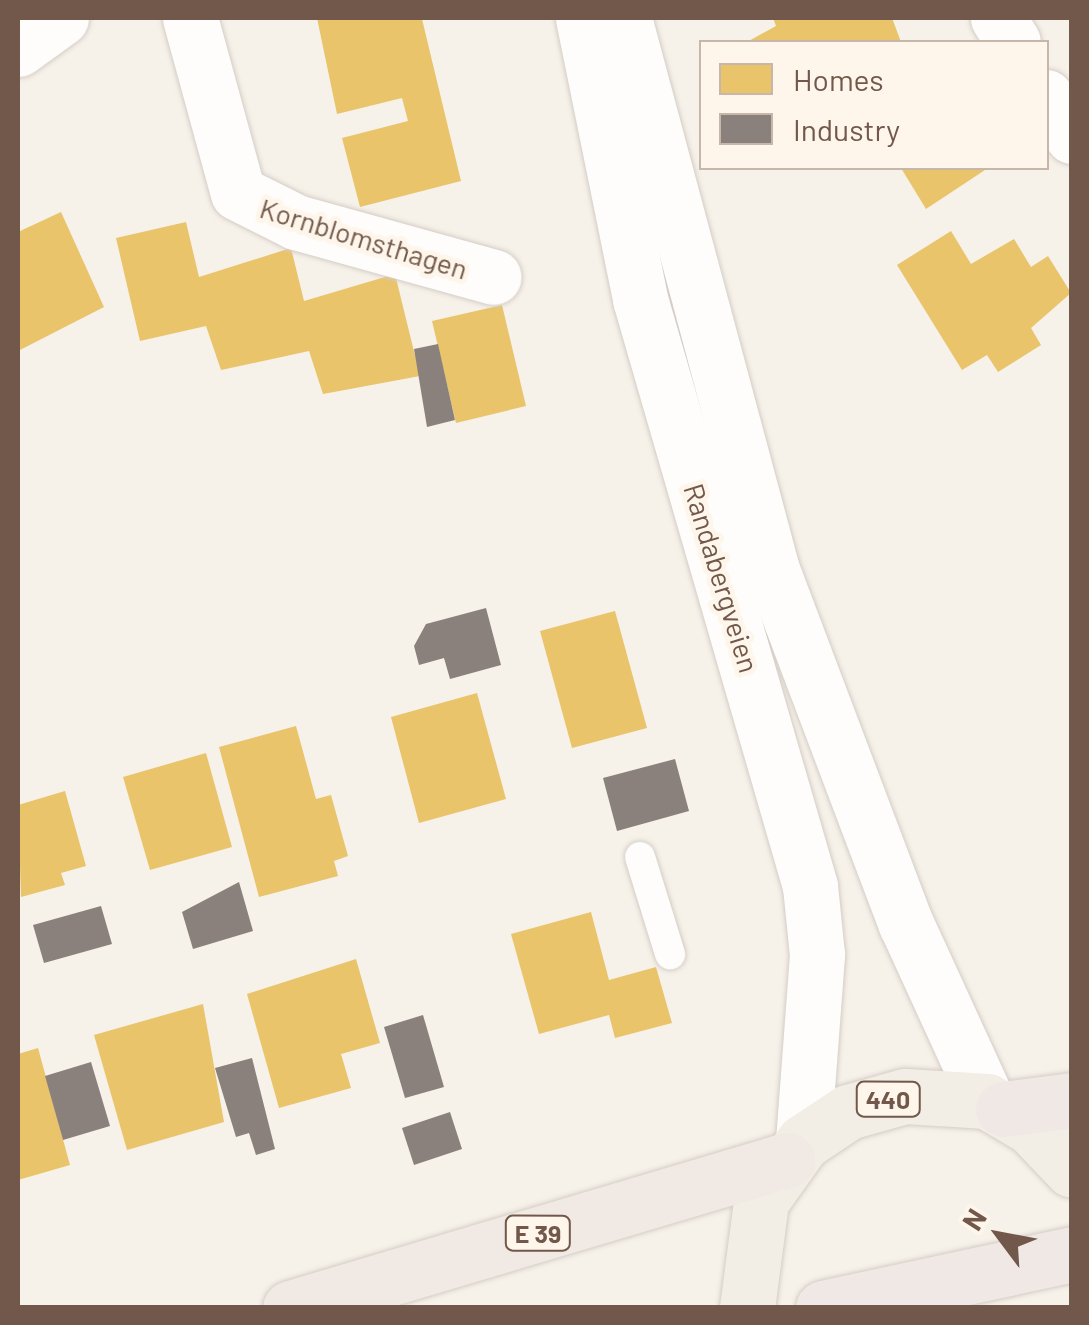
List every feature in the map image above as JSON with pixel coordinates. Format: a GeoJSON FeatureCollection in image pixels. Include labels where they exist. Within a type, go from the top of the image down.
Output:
{"type":"FeatureCollection","features":[{"type":"Feature","properties":{"kind":"highway"},"geometry":{"type":"LineString","coordinates":[[995,1105],[1072,1100]]}},
{"type":"Feature","properties":{"kind":"highway","name":"E 39"},"geometry":{"type":"LineString","coordinates":[[290,1308],[795,1151]]}},
{"type":"Feature","properties":{"kind":"highway"},"geometry":{"type":"LineString","coordinates":[[823,1308],[1072,1254]]}},
{"type":"Feature","properties":{"kind":"main road"},"geometry":{"type":"LineString","coordinates":[[18,49],[61,18]]}},
{"type":"Feature","properties":{"kind":"main road","name":"Kornblomsthagen"},"geometry":{"type":"LineString","coordinates":[[190,18],[238,194],[296,222],[494,277]]}},
{"type":"Feature","properties":{"kind":"main road","name":"Randabergveien"},"geometry":{"type":"LineString","coordinates":[[582,18],[640,300],[810,886],[817,955],[795,1151]]}},
{"type":"Feature","properties":{"kind":"main road","name":"Randabergveien"},"geometry":{"type":"LineString","coordinates":[[624,18],[772,570],[906,924],[995,1105]]}},
{"type":"Feature","properties":{"kind":"main road"},"geometry":{"type":"LineString","coordinates":[[998,18],[1012,40]]}},
{"type":"Feature","properties":{"kind":"main road"},"geometry":{"type":"LineString","coordinates":[[1049,101],[1072,136]]}},
{"type":"Feature","properties":{"kind":"main road","name":"440"},"geometry":{"type":"LineString","coordinates":[[795,1151],[877,1101],[934,1094],[995,1105]]}},
{"type":"Feature","properties":{"kind":"main road"},"geometry":{"type":"LineString","coordinates":[[995,1105],[1069,1166]]}},
{"type":"Feature","properties":{"kind":"main road"},"geometry":{"type":"LineString","coordinates":[[747,1308],[751,1230],[795,1151]]}},
{"type":"Feature","properties":{"kind":"lane"},"geometry":{"type":"LineString","coordinates":[[640,857],[670,954]]}},
{"type":"Feature","properties":{"kind":"building: Homes"},"geometry":{"type":"Polygon","coordinates":[[[317,18],[422,19],[461,181],[360,207],[342,138],[408,121],[402,98],[337,114],[317,18]]]}},
{"type":"Feature","properties":{"kind":"building: Homes"},"geometry":{"type":"Polygon","coordinates":[[[773,18],[892,18],[900,40],[751,40],[776,26],[773,18]]]}},
{"type":"Feature","properties":{"kind":"building: Homes"},"geometry":{"type":"Polygon","coordinates":[[[902,170],[985,170],[926,209],[902,170]]]}},
{"type":"Feature","properties":{"kind":"building: Homes"},"geometry":{"type":"Polygon","coordinates":[[[61,212],[104,307],[18,351],[18,232],[61,212]]]}},
{"type":"Feature","properties":{"kind":"building: Homes"},"geometry":{"type":"Polygon","coordinates":[[[186,222],[199,277],[291,248],[304,301],[395,274],[420,376],[323,394],[309,351],[221,370],[206,326],[140,341],[116,238],[186,222]]]}},
{"type":"Feature","properties":{"kind":"building: Homes"},"geometry":{"type":"Polygon","coordinates":[[[951,231],[971,264],[1014,239],[1031,267],[1048,256],[1071,293],[1031,328],[1041,345],[998,372],[987,355],[962,370],[897,265],[951,231]]]}},
{"type":"Feature","properties":{"kind":"building: Homes"},"geometry":{"type":"Polygon","coordinates":[[[502,305],[526,406],[456,423],[432,321],[502,305]]]}},
{"type":"Feature","properties":{"kind":"building: Homes"},"geometry":{"type":"Polygon","coordinates":[[[615,611],[647,728],[572,748],[540,631],[615,611]]]}},
{"type":"Feature","properties":{"kind":"building: Homes"},"geometry":{"type":"Polygon","coordinates":[[[477,693],[506,799],[419,823],[391,717],[477,693]]]}},
{"type":"Feature","properties":{"kind":"building: Homes"},"geometry":{"type":"Polygon","coordinates":[[[296,726],[316,799],[331,795],[348,856],[334,861],[338,876],[259,897],[219,747],[296,726]]]}},
{"type":"Feature","properties":{"kind":"building: Homes"},"geometry":{"type":"Polygon","coordinates":[[[206,753],[232,847],[150,870],[123,777],[206,753]]]}},
{"type":"Feature","properties":{"kind":"building: Homes"},"geometry":{"type":"Polygon","coordinates":[[[65,791],[86,866],[61,873],[65,885],[21,897],[18,805],[65,791]]]}},
{"type":"Feature","properties":{"kind":"building: Homes"},"geometry":{"type":"Polygon","coordinates":[[[591,912],[609,980],[656,967],[672,1023],[615,1038],[609,1015],[539,1034],[511,934],[591,912]]]}},
{"type":"Feature","properties":{"kind":"building: Homes"},"geometry":{"type":"Polygon","coordinates":[[[356,959],[380,1043],[341,1054],[351,1088],[279,1108],[247,994],[356,959]]]}},
{"type":"Feature","properties":{"kind":"building: Homes"},"geometry":{"type":"Polygon","coordinates":[[[203,1004],[224,1122],[127,1150],[94,1035],[203,1004]]]}},
{"type":"Feature","properties":{"kind":"building: Homes"},"geometry":{"type":"Polygon","coordinates":[[[38,1048],[70,1165],[18,1180],[18,1054],[38,1048]]]}},
{"type":"Feature","properties":{"kind":"building: Industry"},"geometry":{"type":"Polygon","coordinates":[[[438,344],[455,420],[427,427],[414,349],[438,344]]]}},
{"type":"Feature","properties":{"kind":"building: Industry"},"geometry":{"type":"Polygon","coordinates":[[[486,608],[501,665],[450,679],[444,658],[419,665],[414,646],[426,624],[486,608]]]}},
{"type":"Feature","properties":{"kind":"building: Industry"},"geometry":{"type":"Polygon","coordinates":[[[675,759],[689,811],[617,831],[603,778],[675,759]]]}},
{"type":"Feature","properties":{"kind":"building: Industry"},"geometry":{"type":"Polygon","coordinates":[[[239,882],[253,931],[193,949],[182,912],[239,882]]]}},
{"type":"Feature","properties":{"kind":"building: Industry"},"geometry":{"type":"Polygon","coordinates":[[[101,906],[112,944],[44,963],[33,925],[101,906]]]}},
{"type":"Feature","properties":{"kind":"building: Industry"},"geometry":{"type":"Polygon","coordinates":[[[423,1015],[444,1087],[405,1098],[384,1027],[423,1015]]]}},
{"type":"Feature","properties":{"kind":"building: Industry"},"geometry":{"type":"Polygon","coordinates":[[[252,1058],[275,1149],[256,1155],[249,1133],[236,1137],[215,1068],[252,1058]]]}},
{"type":"Feature","properties":{"kind":"building: Industry"},"geometry":{"type":"Polygon","coordinates":[[[91,1062],[110,1126],[63,1140],[45,1076],[91,1062]]]}},
{"type":"Feature","properties":{"kind":"building: Industry"},"geometry":{"type":"Polygon","coordinates":[[[450,1112],[462,1149],[414,1165],[402,1128],[450,1112]]]}}]}
